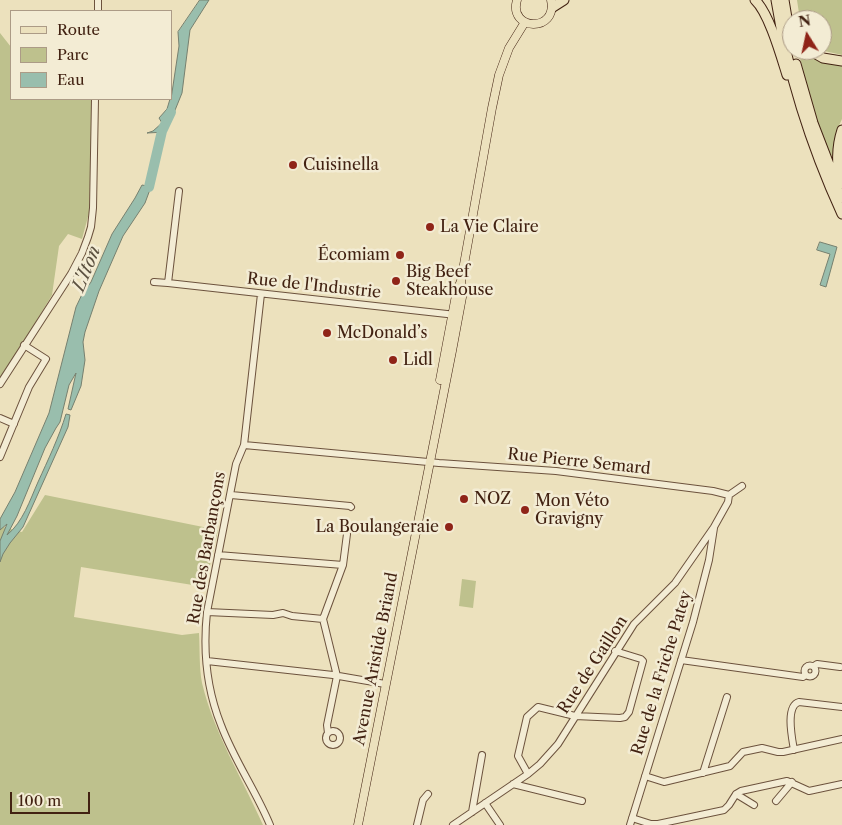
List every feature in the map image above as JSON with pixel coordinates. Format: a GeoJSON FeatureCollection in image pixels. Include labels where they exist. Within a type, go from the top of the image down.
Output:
{"type":"FeatureCollection","features":[{"type":"Feature","properties":{"kind":"highway"},"geometry":{"type":"LineString","coordinates":[[552,4],[564,0]]}},
{"type":"Feature","properties":{"kind":"highway"},"geometry":{"type":"LineString","coordinates":[[755,0],[769,24],[787,76],[800,102]]}},
{"type":"Feature","properties":{"kind":"highway"},"geometry":{"type":"LineString","coordinates":[[776,0],[800,102],[818,158],[842,214]]}},
{"type":"Feature","properties":{"kind":"highway"},"geometry":{"type":"LineString","coordinates":[[795,60],[813,123],[842,197]]}},
{"type":"Feature","properties":{"kind":"highway"},"geometry":{"type":"LineString","coordinates":[[842,130],[838,142],[837,164],[842,197]]}},
{"type":"Feature","properties":{"kind":"main road"},"geometry":{"type":"LineString","coordinates":[[517,0],[516,9],[518,14],[525,22],[530,24],[540,24],[549,16],[552,4]]}},
{"type":"Feature","properties":{"kind":"main road","name":"Avenue Aristide Briand"},"geometry":{"type":"LineString","coordinates":[[358,825],[428,462],[455,315],[457,290],[461,281],[492,108],[499,75],[509,48],[525,22]]}},
{"type":"Feature","properties":{"kind":"street"},"geometry":{"type":"LineString","coordinates":[[0,384],[71,274],[82,253],[91,227],[95,100]]}},
{"type":"Feature","properties":{"kind":"street"},"geometry":{"type":"LineString","coordinates":[[168,283],[179,191]]}},
{"type":"Feature","properties":{"kind":"street","name":"Rue de l'Industrie"},"geometry":{"type":"LineString","coordinates":[[154,282],[455,315]]}},
{"type":"Feature","properties":{"kind":"street","name":"Rue des Barbançons"},"geometry":{"type":"LineString","coordinates":[[261,294],[244,445],[236,464],[207,612],[205,633],[207,662],[215,707],[221,726],[270,825]]}},
{"type":"Feature","properties":{"kind":"street"},"geometry":{"type":"LineString","coordinates":[[0,457],[29,387],[46,359],[24,345]]}},
{"type":"Feature","properties":{"kind":"street"},"geometry":{"type":"LineString","coordinates":[[0,418],[14,424]]}},
{"type":"Feature","properties":{"kind":"street","name":"Rue Pierre Semard"},"geometry":{"type":"LineString","coordinates":[[244,445],[428,462],[556,471],[714,491],[729,495]]}},
{"type":"Feature","properties":{"kind":"street"},"geometry":{"type":"LineString","coordinates":[[729,495],[742,486]]}},
{"type":"Feature","properties":{"kind":"street"},"geometry":{"type":"LineString","coordinates":[[231,495],[351,507]]}},
{"type":"Feature","properties":{"kind":"street","name":"Rue de Gaillon"},"geometry":{"type":"LineString","coordinates":[[453,825],[528,774],[558,744],[615,651],[634,624],[675,583],[714,526],[728,502],[729,495]]}},
{"type":"Feature","properties":{"kind":"street","name":"Rue de la Friche Patey"},"geometry":{"type":"LineString","coordinates":[[631,822],[693,622],[709,560],[714,526]]}},
{"type":"Feature","properties":{"kind":"street"},"geometry":{"type":"LineString","coordinates":[[328,733],[327,725],[337,676],[323,619],[343,565],[346,534]]}},
{"type":"Feature","properties":{"kind":"street"},"geometry":{"type":"LineString","coordinates":[[218,555],[343,565]]}},
{"type":"Feature","properties":{"kind":"street"},"geometry":{"type":"LineString","coordinates":[[207,612],[273,615],[283,613],[292,616],[323,619]]}},
{"type":"Feature","properties":{"kind":"street"},"geometry":{"type":"LineString","coordinates":[[528,774],[518,756],[528,717],[538,707],[575,716],[620,718],[625,717],[629,712],[643,662],[641,659],[615,651]]}},
{"type":"Feature","properties":{"kind":"street"},"geometry":{"type":"LineString","coordinates":[[681,660],[803,677],[815,674],[814,666],[818,664],[840,667]]}},
{"type":"Feature","properties":{"kind":"street"},"geometry":{"type":"LineString","coordinates":[[207,662],[337,676],[385,684]]}},
{"type":"Feature","properties":{"kind":"street"},"geometry":{"type":"LineString","coordinates":[[703,773],[728,697]]}},
{"type":"Feature","properties":{"kind":"street"},"geometry":{"type":"LineString","coordinates":[[794,750],[790,727],[792,706],[795,703],[842,707]]}},
{"type":"Feature","properties":{"kind":"street"},"geometry":{"type":"LineString","coordinates":[[645,776],[664,782],[730,766],[744,752],[762,748],[778,752],[842,740]]}},
{"type":"Feature","properties":{"kind":"street"},"geometry":{"type":"LineString","coordinates":[[472,812],[482,756]]}},
{"type":"Feature","properties":{"kind":"street"},"geometry":{"type":"LineString","coordinates":[[631,822],[658,824],[724,810],[736,794],[741,791],[787,781],[809,791],[842,784]]}},
{"type":"Feature","properties":{"kind":"street"},"geometry":{"type":"LineString","coordinates":[[776,802],[792,782]]}},
{"type":"Feature","properties":{"kind":"street"},"geometry":{"type":"LineString","coordinates":[[513,784],[582,801]]}},
{"type":"Feature","properties":{"kind":"street"},"geometry":{"type":"LineString","coordinates":[[417,825],[423,800],[428,794]]}},
{"type":"Feature","properties":{"kind":"street"},"geometry":{"type":"LineString","coordinates":[[736,794],[754,805]]}},
{"type":"Feature","properties":{"kind":"street"},"geometry":{"type":"LineString","coordinates":[[485,803],[500,825]]}},
{"type":"Feature","properties":{"kind":"green space"},"geometry":{"type":"Polygon","coordinates":[[[797,0],[842,0],[842,55],[832,53],[832,10],[798,10],[797,0]]]}},
{"type":"Feature","properties":{"kind":"green space"},"geometry":{"type":"Polygon","coordinates":[[[0,33],[10,46],[10,100],[93,100],[89,213],[82,239],[68,234],[59,246],[52,295],[0,382],[0,33]]]}},
{"type":"Feature","properties":{"kind":"green space"},"geometry":{"type":"Polygon","coordinates":[[[800,60],[817,60],[842,65],[842,119],[837,130],[834,156],[828,155],[811,102],[800,60]]]}},
{"type":"Feature","properties":{"kind":"green space"},"geometry":{"type":"Polygon","coordinates":[[[45,495],[218,530],[205,587],[81,567],[74,617],[182,635],[199,633],[201,677],[207,702],[221,738],[263,825],[0,825],[0,526],[22,532],[45,495]]]}},
{"type":"Feature","properties":{"kind":"green space"},"geometry":{"type":"Polygon","coordinates":[[[462,579],[476,581],[473,608],[459,606],[462,579]]]}},
{"type":"Feature","properties":{"kind":"water"},"geometry":{"type":"Polygon","coordinates":[[[200,0],[209,0],[190,30],[182,93],[169,125],[164,125],[166,132],[147,133],[153,131],[162,123],[159,118],[167,109],[170,100],[172,100],[179,46],[178,32],[200,0]]]}},
{"type":"Feature","properties":{"kind":"water"},"geometry":{"type":"Polygon","coordinates":[[[150,175],[155,176],[145,203],[123,236],[99,291],[85,332],[83,342],[85,360],[81,386],[71,410],[68,409],[76,373],[69,385],[60,422],[45,448],[17,516],[7,535],[13,530],[26,510],[66,414],[70,415],[68,427],[23,527],[10,543],[0,562],[0,541],[7,524],[0,530],[0,519],[15,492],[49,413],[76,307],[85,288],[91,282],[112,234],[142,185],[147,186],[150,175]]]}},
{"type":"Feature","properties":{"kind":"water"},"geometry":{"type":"Polygon","coordinates":[[[820,242],[837,247],[826,287],[820,285],[830,254],[817,250],[820,242]]]}},
{"type":"Feature","properties":{"kind":"waterway","name":"L'Iton"},"geometry":{"type":"LineString","coordinates":[[149,187],[162,131],[171,112]]}},
{"type":"Feature","properties":{"kind":"place","name":"Cuisinella"},"geometry":{"type":"Point","coordinates":[293,165]}},
{"type":"Feature","properties":{"kind":"place","name":"La Vie Claire"},"geometry":{"type":"Point","coordinates":[430,227]}},
{"type":"Feature","properties":{"kind":"place","name":"Écomiam"},"geometry":{"type":"Point","coordinates":[400,255]}},
{"type":"Feature","properties":{"kind":"place","name":"Big Beef Steakhouse"},"geometry":{"type":"Point","coordinates":[396,281]}},
{"type":"Feature","properties":{"kind":"place","name":"McDonald’s"},"geometry":{"type":"Point","coordinates":[327,333]}},
{"type":"Feature","properties":{"kind":"place","name":"Lidl"},"geometry":{"type":"Point","coordinates":[393,360]}},
{"type":"Feature","properties":{"kind":"place","name":"NOZ"},"geometry":{"type":"Point","coordinates":[464,499]}},
{"type":"Feature","properties":{"kind":"place","name":"Mon Véto Gravigny"},"geometry":{"type":"Point","coordinates":[525,510]}},
{"type":"Feature","properties":{"kind":"place","name":"La Boulangeraie"},"geometry":{"type":"Point","coordinates":[449,527]}}]}
